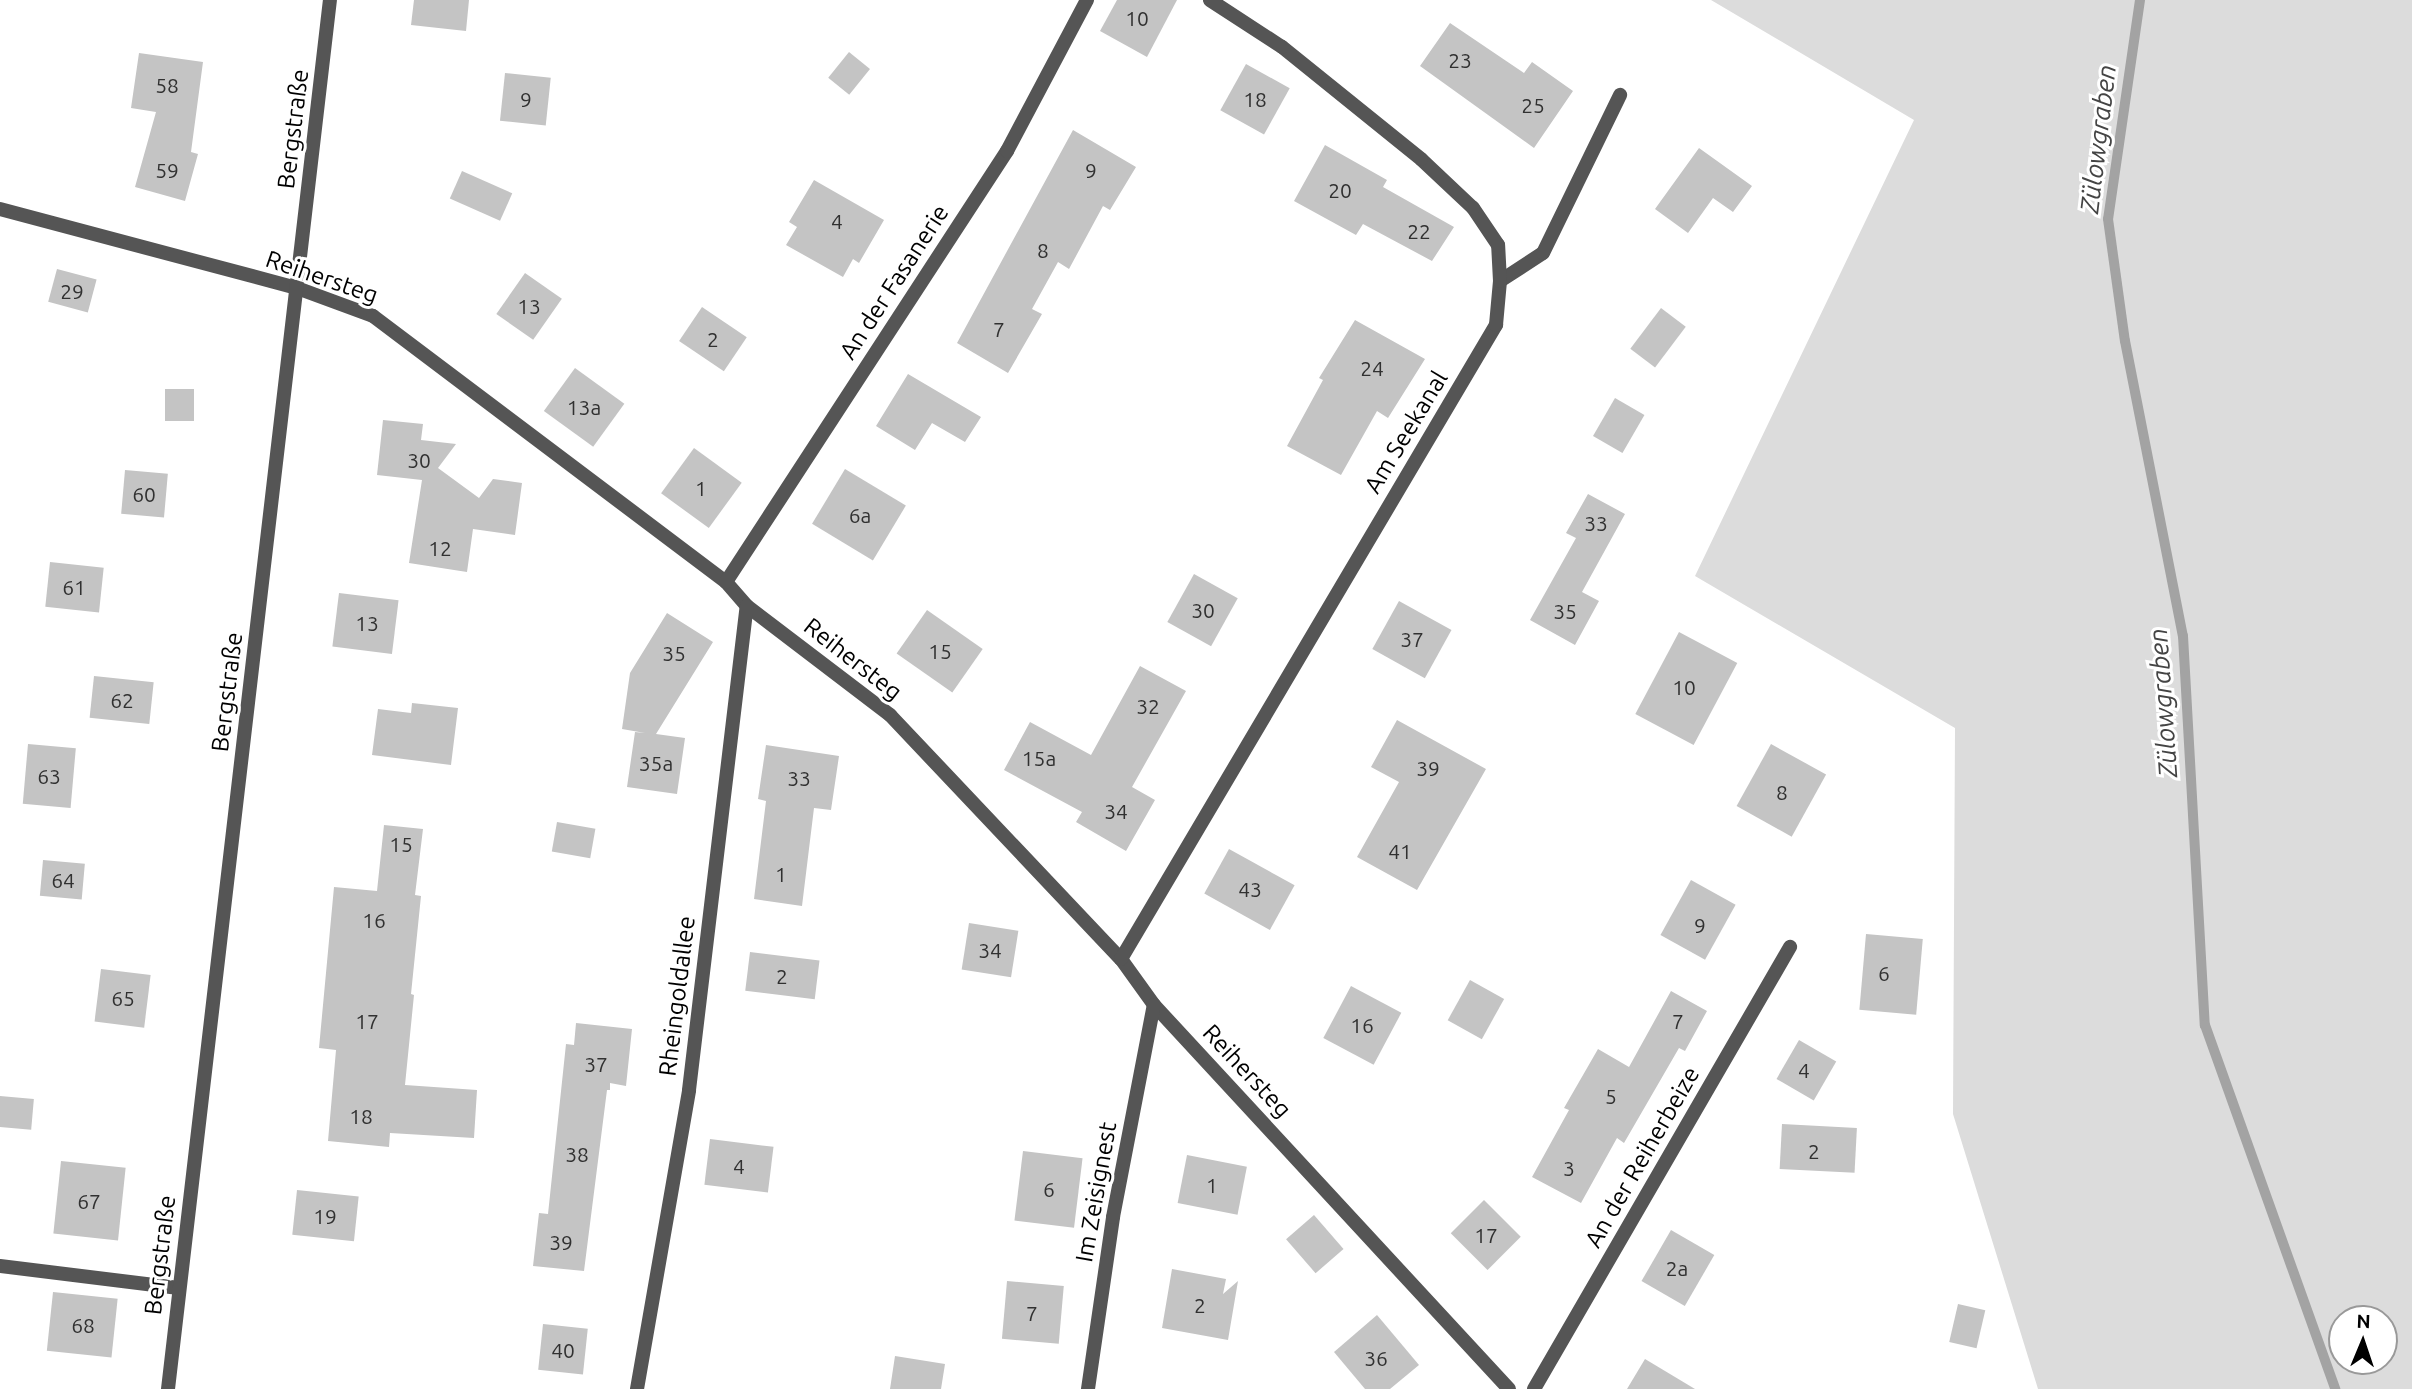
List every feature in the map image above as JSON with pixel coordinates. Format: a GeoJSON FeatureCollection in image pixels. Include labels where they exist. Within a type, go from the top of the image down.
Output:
{"type":"FeatureCollection","features":[{"type":"Feature","properties":{"kind":"street","name":"Bergstraße"},"geometry":{"type":"LineString","coordinates":[[168,1389],[330,0]]}},
{"type":"Feature","properties":{"kind":"street","name":"An der Fasanerie"},"geometry":{"type":"LineString","coordinates":[[726,582],[1007,151],[1087,0]]}},
{"type":"Feature","properties":{"kind":"street","name":"Am Seekanal"},"geometry":{"type":"LineString","coordinates":[[1121,959],[1496,325],[1500,281],[1499,245],[1473,208],[1421,159],[1282,47],[1210,0]]}},
{"type":"Feature","properties":{"kind":"street"},"geometry":{"type":"LineString","coordinates":[[1500,281],[1543,253],[1620,95]]}},
{"type":"Feature","properties":{"kind":"street","name":"Reihersteg"},"geometry":{"type":"LineString","coordinates":[[0,209],[297,288],[373,316],[726,582],[747,606],[891,715],[1121,959],[1154,1004],[1509,1389]]}},
{"type":"Feature","properties":{"kind":"street","name":"Rheingoldallee"},"geometry":{"type":"LineString","coordinates":[[637,1389],[689,1090],[747,606]]}},
{"type":"Feature","properties":{"kind":"street","name":"An der Reiherbeize"},"geometry":{"type":"LineString","coordinates":[[1534,1389],[1790,947]]}},
{"type":"Feature","properties":{"kind":"street","name":"Im Zeisignest"},"geometry":{"type":"LineString","coordinates":[[1088,1389],[1113,1217],[1154,1004]]}},
{"type":"Feature","properties":{"kind":"street"},"geometry":{"type":"LineString","coordinates":[[0,1266],[179,1288]]}},
{"type":"Feature","properties":{"kind":"shaded area"},"geometry":{"type":"Polygon","coordinates":[[[1711,0],[2412,0],[2412,1389],[2038,1389],[1953,1114],[1955,728],[1695,576],[1914,120],[1711,0]]]}},
{"type":"Feature","properties":{"kind":"building"},"geometry":{"type":"Polygon","coordinates":[[[414,0],[469,0],[466,31],[411,25],[414,0]]]}},
{"type":"Feature","properties":{"kind":"building"},"geometry":{"type":"Polygon","coordinates":[[[1117,0],[1177,0],[1147,57],[1100,31],[1117,0]]]}},
{"type":"Feature","properties":{"kind":"building"},"geometry":{"type":"Polygon","coordinates":[[[1450,23],[1524,73],[1532,62],[1573,91],[1534,148],[1420,66],[1450,23]]]}},
{"type":"Feature","properties":{"kind":"building"},"geometry":{"type":"Polygon","coordinates":[[[849,52],[870,69],[849,95],[828,78],[849,52]]]}},
{"type":"Feature","properties":{"kind":"building"},"geometry":{"type":"Polygon","coordinates":[[[139,53],[203,62],[191,152],[198,154],[185,201],[135,187],[156,112],[131,108],[139,53]]]}},
{"type":"Feature","properties":{"kind":"building"},"geometry":{"type":"Polygon","coordinates":[[[1246,64],[1290,88],[1264,135],[1220,110],[1246,64]]]}},
{"type":"Feature","properties":{"kind":"building"},"geometry":{"type":"Polygon","coordinates":[[[505,73],[551,78],[546,126],[500,121],[505,73]]]}},
{"type":"Feature","properties":{"kind":"building"},"geometry":{"type":"Polygon","coordinates":[[[1073,130],[1136,167],[1110,210],[1103,206],[1069,269],[1058,262],[1032,309],[1042,314],[1008,373],[957,343],[1073,130]]]}},
{"type":"Feature","properties":{"kind":"building"},"geometry":{"type":"Polygon","coordinates":[[[1325,145],[1387,180],[1383,187],[1454,227],[1432,261],[1363,224],[1356,235],[1294,201],[1325,145]]]}},
{"type":"Feature","properties":{"kind":"building"},"geometry":{"type":"Polygon","coordinates":[[[1699,148],[1752,186],[1733,212],[1713,198],[1688,233],[1655,209],[1699,148]]]}},
{"type":"Feature","properties":{"kind":"building"},"geometry":{"type":"Polygon","coordinates":[[[462,171],[512,193],[500,221],[450,198],[462,171]]]}},
{"type":"Feature","properties":{"kind":"building"},"geometry":{"type":"Polygon","coordinates":[[[814,180],[884,220],[859,263],[853,259],[843,277],[786,245],[797,227],[789,222],[814,180]]]}},
{"type":"Feature","properties":{"kind":"building"},"geometry":{"type":"Polygon","coordinates":[[[57,269],[97,280],[88,312],[48,302],[57,269]]]}},
{"type":"Feature","properties":{"kind":"building"},"geometry":{"type":"Polygon","coordinates":[[[525,273],[562,299],[533,340],[496,314],[525,273]]]}},
{"type":"Feature","properties":{"kind":"building"},"geometry":{"type":"Polygon","coordinates":[[[702,307],[747,337],[724,371],[679,341],[702,307]]]}},
{"type":"Feature","properties":{"kind":"building"},"geometry":{"type":"Polygon","coordinates":[[[1661,308],[1686,327],[1655,367],[1630,349],[1661,308]]]}},
{"type":"Feature","properties":{"kind":"building"},"geometry":{"type":"Polygon","coordinates":[[[1355,320],[1425,359],[1388,418],[1377,411],[1341,475],[1287,446],[1323,380],[1319,378],[1355,320]]]}},
{"type":"Feature","properties":{"kind":"building"},"geometry":{"type":"Polygon","coordinates":[[[575,368],[624,404],[593,447],[544,411],[575,368]]]}},
{"type":"Feature","properties":{"kind":"building"},"geometry":{"type":"Polygon","coordinates":[[[908,374],[981,417],[965,442],[932,423],[915,450],[876,426],[908,374]]]}},
{"type":"Feature","properties":{"kind":"building"},"geometry":{"type":"Polygon","coordinates":[[[165,389],[194,389],[194,421],[165,421],[165,389]]]}},
{"type":"Feature","properties":{"kind":"building"},"geometry":{"type":"Polygon","coordinates":[[[1615,398],[1644,415],[1622,453],[1593,436],[1615,398]]]}},
{"type":"Feature","properties":{"kind":"building"},"geometry":{"type":"Polygon","coordinates":[[[383,420],[423,424],[421,440],[456,444],[438,468],[479,498],[493,479],[522,483],[515,535],[473,529],[467,572],[409,563],[422,480],[377,475],[383,420]]]}},
{"type":"Feature","properties":{"kind":"building"},"geometry":{"type":"Polygon","coordinates":[[[694,448],[742,483],[709,528],[661,493],[694,448]]]}},
{"type":"Feature","properties":{"kind":"building"},"geometry":{"type":"Polygon","coordinates":[[[845,469],[906,506],[873,560],[812,524],[845,469]]]}},
{"type":"Feature","properties":{"kind":"building"},"geometry":{"type":"Polygon","coordinates":[[[125,470],[168,474],[164,518],[121,514],[125,470]]]}},
{"type":"Feature","properties":{"kind":"building"},"geometry":{"type":"Polygon","coordinates":[[[1588,494],[1625,514],[1582,592],[1599,601],[1575,645],[1530,620],[1576,538],[1566,533],[1588,494]]]}},
{"type":"Feature","properties":{"kind":"building"},"geometry":{"type":"Polygon","coordinates":[[[50,562],[104,568],[99,612],[45,607],[50,562]]]}},
{"type":"Feature","properties":{"kind":"building"},"geometry":{"type":"Polygon","coordinates":[[[1194,574],[1238,598],[1211,646],[1167,622],[1194,574]]]}},
{"type":"Feature","properties":{"kind":"building"},"geometry":{"type":"Polygon","coordinates":[[[339,593],[399,600],[392,654],[332,647],[339,593]]]}},
{"type":"Feature","properties":{"kind":"building"},"geometry":{"type":"Polygon","coordinates":[[[1399,601],[1451,630],[1425,678],[1372,649],[1399,601]]]}},
{"type":"Feature","properties":{"kind":"building"},"geometry":{"type":"Polygon","coordinates":[[[927,610],[983,649],[952,692],[897,653],[927,610]]]}},
{"type":"Feature","properties":{"kind":"building"},"geometry":{"type":"Polygon","coordinates":[[[667,613],[713,642],[656,734],[685,738],[677,794],[627,787],[635,732],[645,733],[622,729],[630,673],[667,613]]]}},
{"type":"Feature","properties":{"kind":"building"},"geometry":{"type":"Polygon","coordinates":[[[1679,632],[1737,663],[1694,745],[1635,714],[1679,632]]]}},
{"type":"Feature","properties":{"kind":"building"},"geometry":{"type":"Polygon","coordinates":[[[1140,666],[1186,691],[1132,787],[1155,800],[1126,851],[1076,822],[1082,812],[1004,770],[1030,722],[1091,755],[1140,666]]]}},
{"type":"Feature","properties":{"kind":"building"},"geometry":{"type":"Polygon","coordinates":[[[94,676],[154,682],[149,724],[90,718],[94,676]]]}},
{"type":"Feature","properties":{"kind":"building"},"geometry":{"type":"Polygon","coordinates":[[[412,703],[458,708],[451,765],[372,755],[378,709],[411,713],[412,703]]]}},
{"type":"Feature","properties":{"kind":"building"},"geometry":{"type":"Polygon","coordinates":[[[1397,720],[1486,769],[1417,890],[1357,857],[1399,782],[1371,767],[1397,720]]]}},
{"type":"Feature","properties":{"kind":"building"},"geometry":{"type":"Polygon","coordinates":[[[28,744],[76,748],[71,808],[23,804],[28,744]]]}},
{"type":"Feature","properties":{"kind":"building"},"geometry":{"type":"Polygon","coordinates":[[[1771,744],[1826,775],[1792,837],[1737,806],[1771,744]]]}},
{"type":"Feature","properties":{"kind":"building"},"geometry":{"type":"Polygon","coordinates":[[[766,745],[839,756],[831,810],[814,808],[802,906],[754,899],[766,801],[758,799],[766,745]]]}},
{"type":"Feature","properties":{"kind":"building"},"geometry":{"type":"Polygon","coordinates":[[[557,822],[595,829],[590,858],[552,852],[557,822]]]}},
{"type":"Feature","properties":{"kind":"building"},"geometry":{"type":"Polygon","coordinates":[[[384,825],[423,829],[415,895],[421,896],[405,1085],[477,1090],[474,1138],[390,1133],[389,1147],[328,1141],[336,1050],[319,1048],[334,887],[377,891],[384,825]]]}},
{"type":"Feature","properties":{"kind":"building"},"geometry":{"type":"Polygon","coordinates":[[[1229,849],[1295,885],[1270,930],[1204,894],[1229,849]]]}},
{"type":"Feature","properties":{"kind":"building"},"geometry":{"type":"Polygon","coordinates":[[[43,860],[85,864],[82,900],[40,896],[43,860]]]}},
{"type":"Feature","properties":{"kind":"building"},"geometry":{"type":"Polygon","coordinates":[[[1691,880],[1736,905],[1705,960],[1660,935],[1691,880]]]}},
{"type":"Feature","properties":{"kind":"building"},"geometry":{"type":"Polygon","coordinates":[[[969,923],[1018,931],[1011,977],[962,969],[969,923]]]}},
{"type":"Feature","properties":{"kind":"building"},"geometry":{"type":"Polygon","coordinates":[[[1866,934],[1923,939],[1916,1015],[1859,1010],[1866,934]]]}},
{"type":"Feature","properties":{"kind":"building"},"geometry":{"type":"Polygon","coordinates":[[[750,952],[819,961],[815,999],[745,991],[750,952]]]}},
{"type":"Feature","properties":{"kind":"building"},"geometry":{"type":"Polygon","coordinates":[[[101,969],[151,975],[144,1028],[95,1022],[101,969]]]}},
{"type":"Feature","properties":{"kind":"building"},"geometry":{"type":"Polygon","coordinates":[[[1470,980],[1504,999],[1482,1039],[1448,1020],[1470,980]]]}},
{"type":"Feature","properties":{"kind":"building"},"geometry":{"type":"Polygon","coordinates":[[[1351,986],[1401,1013],[1374,1065],[1323,1038],[1351,986]]]}},
{"type":"Feature","properties":{"kind":"building"},"geometry":{"type":"Polygon","coordinates":[[[1671,991],[1707,1011],[1685,1051],[1679,1048],[1624,1143],[1617,1138],[1581,1203],[1532,1177],[1569,1110],[1564,1108],[1598,1049],[1629,1067],[1671,991]]]}},
{"type":"Feature","properties":{"kind":"building"},"geometry":{"type":"Polygon","coordinates":[[[576,1023],[632,1029],[626,1086],[610,1083],[610,1090],[607,1090],[584,1271],[533,1266],[539,1213],[548,1214],[566,1044],[574,1045],[576,1023]]]}},
{"type":"Feature","properties":{"kind":"building"},"geometry":{"type":"Polygon","coordinates":[[[1799,1040],[1836,1062],[1814,1100],[1776,1079],[1799,1040]]]}},
{"type":"Feature","properties":{"kind":"building"},"geometry":{"type":"Polygon","coordinates":[[[0,1096],[34,1099],[31,1130],[0,1127],[0,1096]]]}},
{"type":"Feature","properties":{"kind":"building"},"geometry":{"type":"Polygon","coordinates":[[[1782,1124],[1857,1128],[1855,1173],[1780,1169],[1782,1124]]]}},
{"type":"Feature","properties":{"kind":"building"},"geometry":{"type":"Polygon","coordinates":[[[710,1139],[774,1147],[768,1192],[704,1185],[710,1139]]]}},
{"type":"Feature","properties":{"kind":"building"},"geometry":{"type":"Polygon","coordinates":[[[1023,1151],[1083,1158],[1074,1228],[1014,1220],[1023,1151]]]}},
{"type":"Feature","properties":{"kind":"building"},"geometry":{"type":"Polygon","coordinates":[[[1187,1155],[1247,1167],[1238,1215],[1178,1203],[1187,1155]]]}},
{"type":"Feature","properties":{"kind":"building"},"geometry":{"type":"Polygon","coordinates":[[[61,1161],[126,1168],[118,1240],[53,1234],[61,1161]]]}},
{"type":"Feature","properties":{"kind":"building"},"geometry":{"type":"Polygon","coordinates":[[[297,1190],[359,1196],[354,1241],[292,1235],[297,1190]]]}},
{"type":"Feature","properties":{"kind":"building"},"geometry":{"type":"Polygon","coordinates":[[[1484,1200],[1521,1237],[1488,1270],[1451,1233],[1484,1200]]]}},
{"type":"Feature","properties":{"kind":"building"},"geometry":{"type":"Polygon","coordinates":[[[1314,1215],[1344,1249],[1316,1273],[1286,1239],[1314,1215]]]}},
{"type":"Feature","properties":{"kind":"building"},"geometry":{"type":"Polygon","coordinates":[[[1671,1230],[1714,1255],[1685,1306],[1642,1281],[1671,1230]]]}},
{"type":"Feature","properties":{"kind":"building"},"geometry":{"type":"Polygon","coordinates":[[[1172,1269],[1226,1279],[1223,1294],[1238,1281],[1228,1340],[1162,1328],[1172,1269]]]}},
{"type":"Feature","properties":{"kind":"building"},"geometry":{"type":"Polygon","coordinates":[[[1007,1281],[1064,1286],[1059,1344],[1002,1339],[1007,1281]]]}},
{"type":"Feature","properties":{"kind":"building"},"geometry":{"type":"Polygon","coordinates":[[[53,1292],[118,1299],[111,1357],[47,1351],[53,1292]]]}},
{"type":"Feature","properties":{"kind":"building"},"geometry":{"type":"Polygon","coordinates":[[[1958,1304],[1985,1310],[1977,1348],[1949,1342],[1958,1304]]]}},
{"type":"Feature","properties":{"kind":"building"},"geometry":{"type":"Polygon","coordinates":[[[1377,1315],[1419,1365],[1390,1389],[1365,1389],[1334,1352],[1377,1315]]]}},
{"type":"Feature","properties":{"kind":"building"},"geometry":{"type":"Polygon","coordinates":[[[543,1324],[588,1329],[583,1374],[538,1370],[543,1324]]]}},
{"type":"Feature","properties":{"kind":"building"},"geometry":{"type":"Polygon","coordinates":[[[895,1356],[945,1364],[941,1389],[890,1389],[895,1356]]]}},
{"type":"Feature","properties":{"kind":"building"},"geometry":{"type":"Polygon","coordinates":[[[1645,1359],[1695,1389],[1627,1389],[1645,1359]]]}},
{"type":"Feature","properties":{"kind":"waterway","name":"Zülowgraben"},"geometry":{"type":"LineString","coordinates":[[2140,0],[2108,219],[2125,341],[2183,636],[2205,1025],[2335,1389]]}}]}
